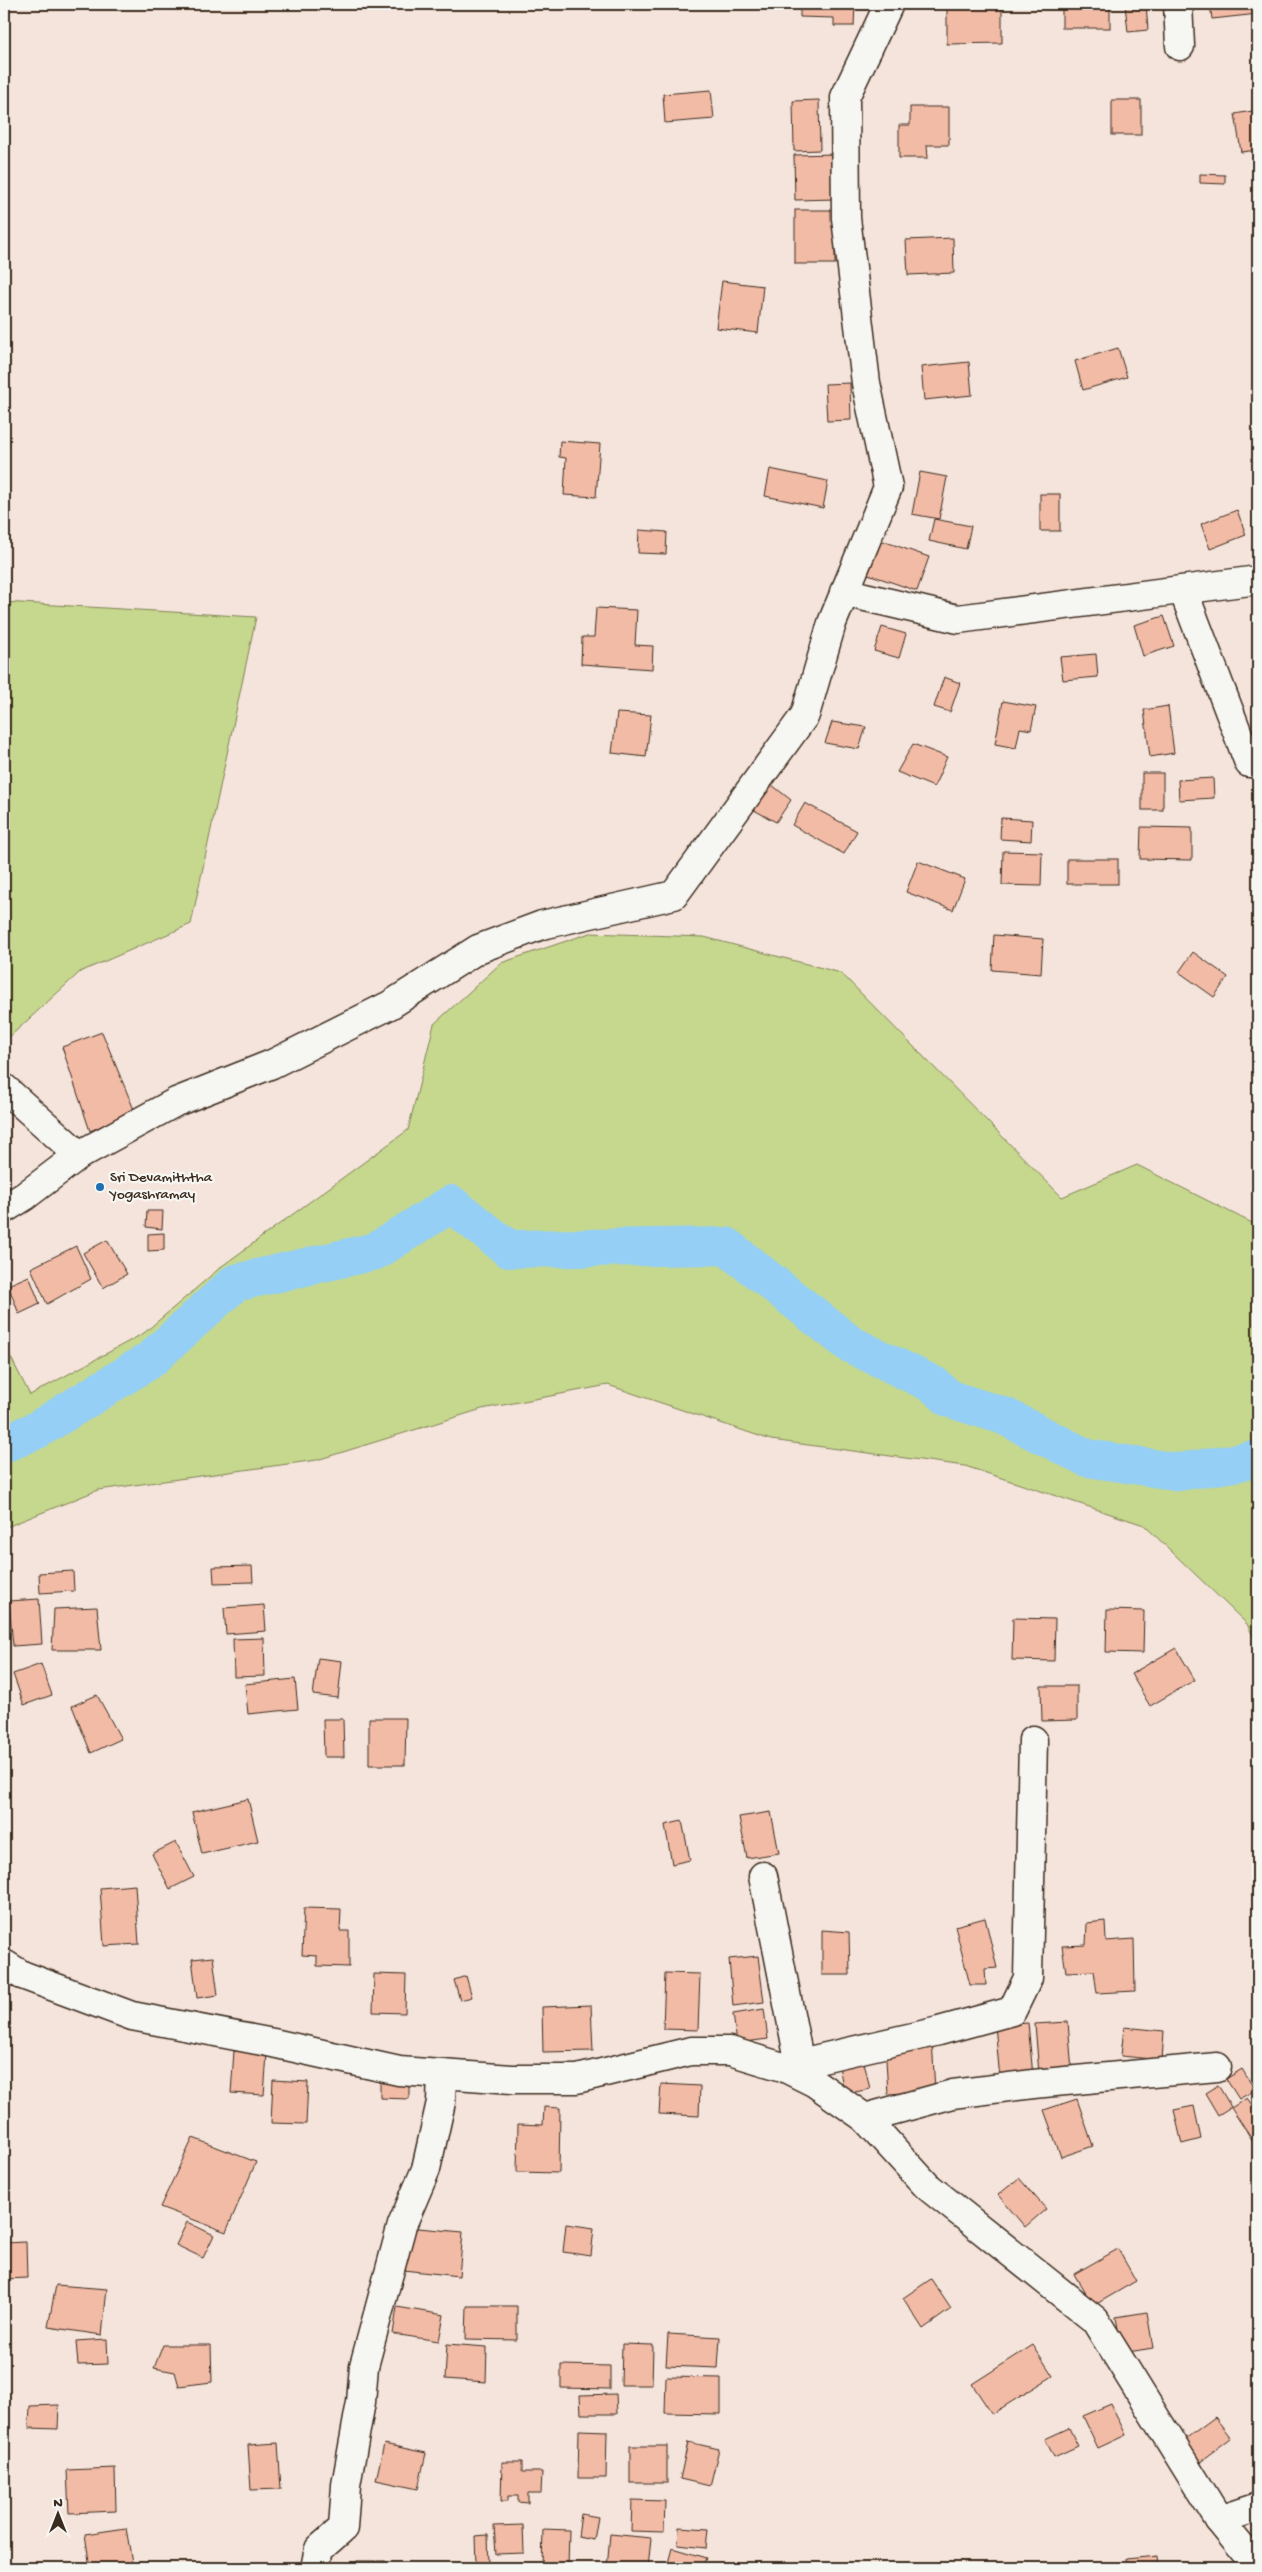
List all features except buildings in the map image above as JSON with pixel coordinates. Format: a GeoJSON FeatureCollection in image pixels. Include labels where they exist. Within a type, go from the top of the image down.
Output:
{"type":"FeatureCollection","features":[{"type":"Feature","properties":{"kind":"street"},"geometry":{"type":"LineString","coordinates":[[4,1209],[26,1196],[79,1154],[176,1102],[272,1064],[390,1005],[478,949],[542,925],[674,895],[805,715],[832,623],[888,487],[866,383],[846,218],[845,97],[889,4]]}},
{"type":"Feature","properties":{"kind":"street"},"geometry":{"type":"LineString","coordinates":[[1178,4],[1180,46]]}},
{"type":"Feature","properties":{"kind":"street"},"geometry":{"type":"LineString","coordinates":[[844,592],[958,619],[1258,580]]}},
{"type":"Feature","properties":{"kind":"street"},"geometry":{"type":"LineString","coordinates":[[1183,590],[1249,764]]}},
{"type":"Feature","properties":{"kind":"street"},"geometry":{"type":"LineString","coordinates":[[4,1088],[79,1154]]}},
{"type":"Feature","properties":{"kind":"street"},"geometry":{"type":"LineString","coordinates":[[791,2066],[1012,2011],[1028,1978],[1033,1740]]}},
{"type":"Feature","properties":{"kind":"street"},"geometry":{"type":"LineString","coordinates":[[763,1876],[791,2066]]}},
{"type":"Feature","properties":{"kind":"street"},"geometry":{"type":"LineString","coordinates":[[4,1964],[22,1975],[132,2016],[273,2043],[399,2071],[577,2079],[691,2051],[730,2051],[791,2066],[865,2118],[927,2186],[1095,2320],[1220,2520],[1258,2568]]}},
{"type":"Feature","properties":{"kind":"street"},"geometry":{"type":"LineString","coordinates":[[865,2118],[953,2094],[1033,2084],[1217,2067]]}},
{"type":"Feature","properties":{"kind":"street"},"geometry":{"type":"LineString","coordinates":[[315,2568],[319,2548],[343,2528],[346,2485],[361,2402],[364,2366],[402,2225],[426,2170],[441,2102],[442,2074]]}},
{"type":"Feature","properties":{"kind":"street"},"geometry":{"type":"LineString","coordinates":[[1220,2520],[1258,2507]]}},
{"type":"Feature","properties":{"kind":"green space"},"geometry":{"type":"Polygon","coordinates":[[[4,602],[256,617],[191,924],[80,972],[4,1042],[4,602]]]}},
{"type":"Feature","properties":{"kind":"green space"},"geometry":{"type":"Polygon","coordinates":[[[590,933],[704,937],[841,973],[1062,1197],[1137,1165],[1258,1226],[1258,1646],[1247,1624],[1144,1525],[965,1466],[771,1440],[608,1385],[482,1409],[317,1460],[98,1490],[4,1528],[4,1344],[30,1395],[144,1333],[222,1266],[408,1130],[434,1024],[501,963],[590,933]]]}},
{"type":"Feature","properties":{"kind":"waterway"},"geometry":{"type":"LineString","coordinates":[[4,1444],[37,1430],[150,1360],[235,1283],[376,1251],[451,1204],[509,1249],[726,1246],[850,1344],[934,1385],[950,1399],[1004,1416],[1087,1458],[1179,1472],[1258,1459]]}},
{"type":"Feature","properties":{"kind":"place","name":"Sri Devamiththa Yogashramay"},"geometry":{"type":"Point","coordinates":[100,1187]}}]}
